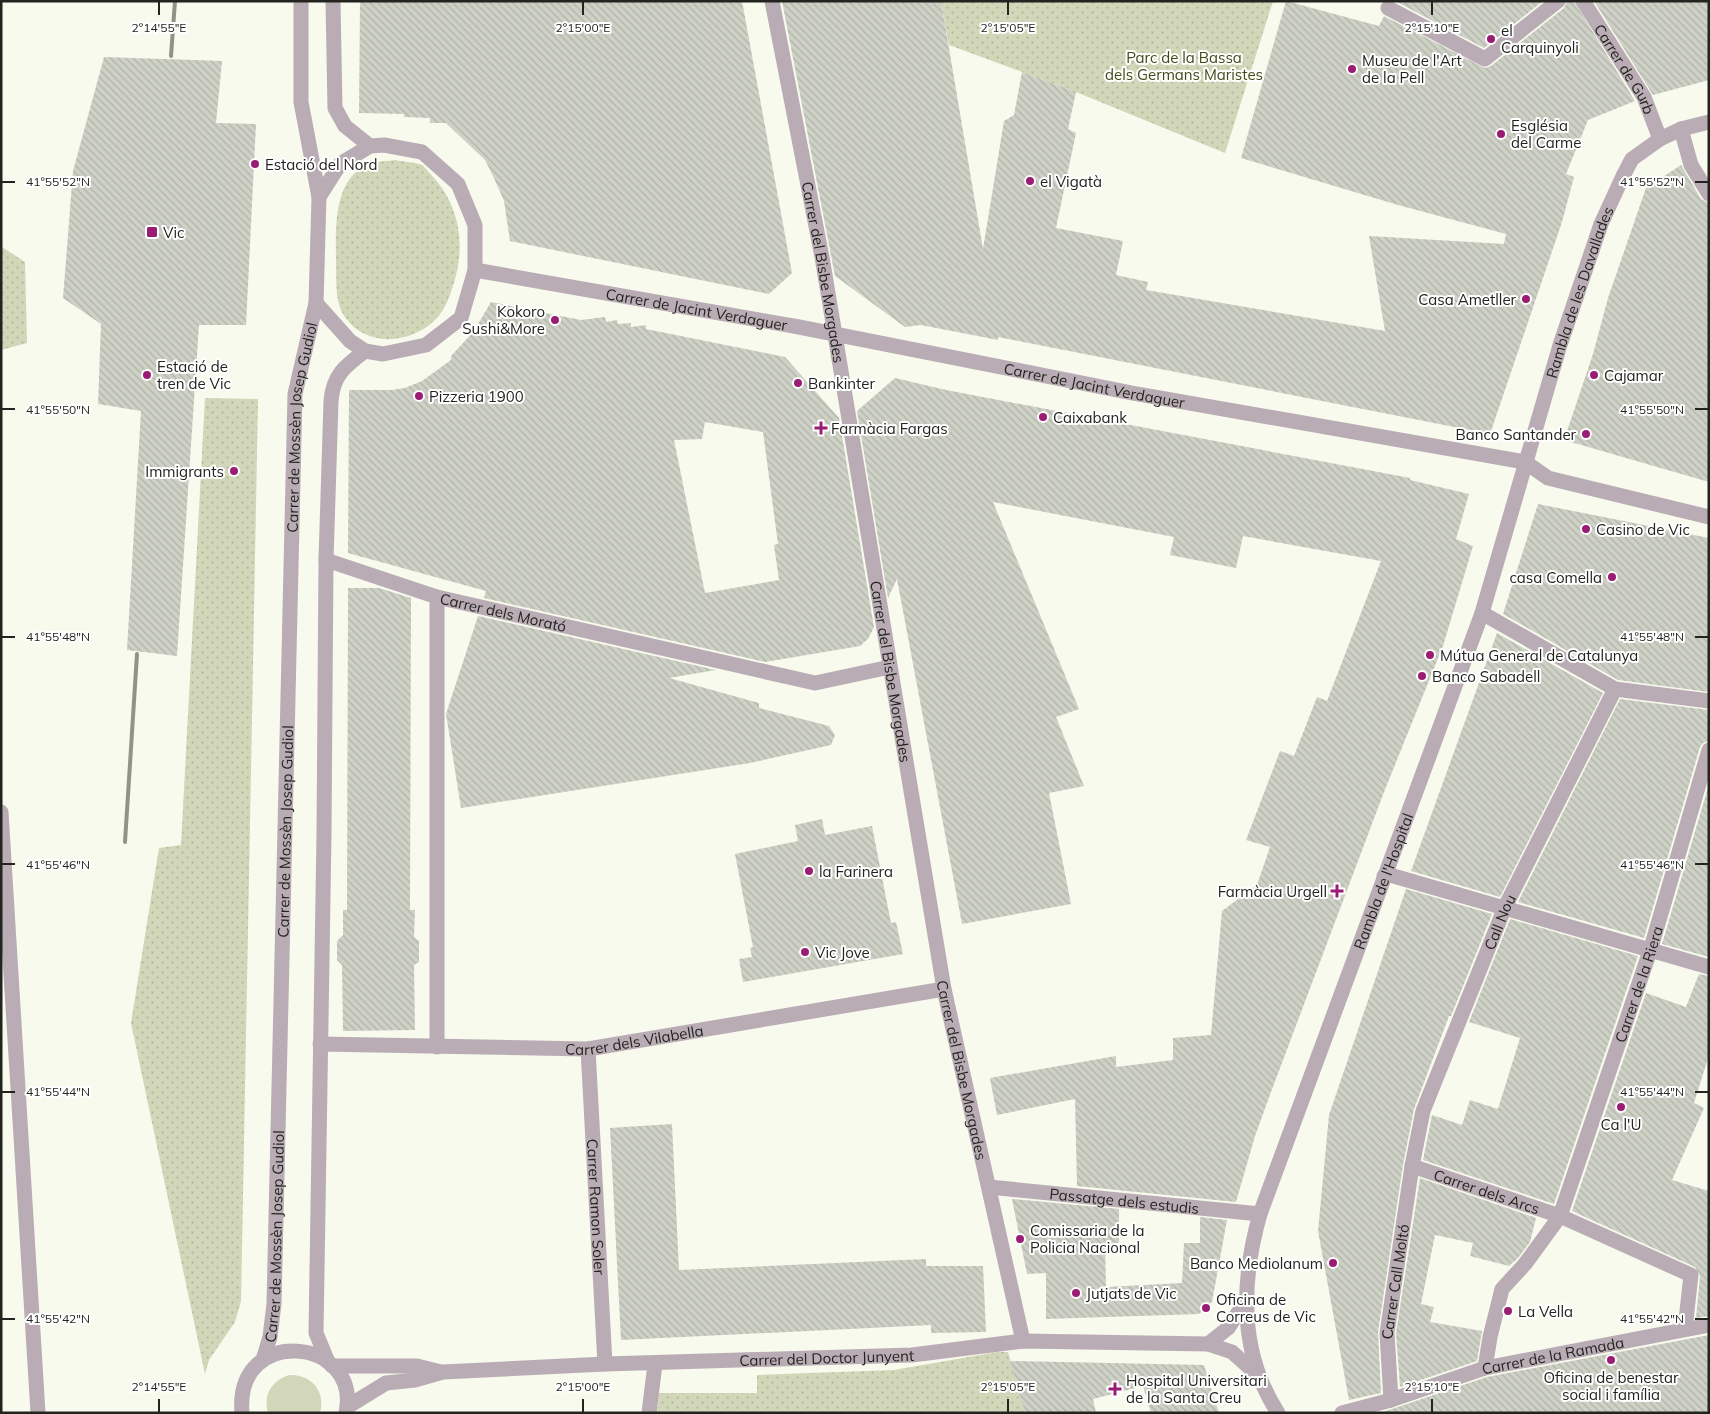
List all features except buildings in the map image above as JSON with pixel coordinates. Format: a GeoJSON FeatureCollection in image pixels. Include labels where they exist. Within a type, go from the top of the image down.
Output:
{"type":"FeatureCollection","features":[{"type":"Feature","properties":{"kind":"street","name":"Carrer de Mossèn Josep Gudiol"},"geometry":{"type":"LineString","coordinates":[[263,1360],[270,1337],[274,1304],[295,394],[316,303],[319,197],[301,102],[301,1]]}},
{"type":"Feature","properties":{"kind":"street"},"geometry":{"type":"LineString","coordinates":[[333,1],[335,108],[345,126],[370,146]]}},
{"type":"Feature","properties":{"kind":"street","name":"Carrer del Bisbe Morgades"},"geometry":{"type":"LineString","coordinates":[[772,1],[822,256],[944,989],[1022,1341]]}},
{"type":"Feature","properties":{"kind":"street"},"geometry":{"type":"LineString","coordinates":[[1388,8],[1485,59],[1558,1]]}},
{"type":"Feature","properties":{"kind":"street","name":"Carrer de Gurb"},"geometry":{"type":"LineString","coordinates":[[1582,1],[1644,97],[1660,139]]}},
{"type":"Feature","properties":{"kind":"street","name":"Rambla de les Davallades"},"geometry":{"type":"LineString","coordinates":[[1525,462],[1560,344],[1602,224],[1632,159],[1660,139],[1681,129],[1709,122]]}},
{"type":"Feature","properties":{"kind":"street"},"geometry":{"type":"LineString","coordinates":[[1681,129],[1691,165],[1709,194]]}},
{"type":"Feature","properties":{"kind":"street"},"geometry":{"type":"LineString","coordinates":[[316,303],[338,330],[365,351],[383,354],[426,345],[461,318],[475,270],[475,225],[458,184],[422,152],[384,145],[370,146],[340,164],[319,197]]}},
{"type":"Feature","properties":{"kind":"street","name":"Carrer de Jacint Verdaguer"},"geometry":{"type":"LineString","coordinates":[[475,270],[799,326],[834,335],[1132,393],[1525,462],[1548,478],[1709,517]]}},
{"type":"Feature","properties":{"kind":"street","name":"Carrer de Mossèn Josep Gudiol"},"geometry":{"type":"LineString","coordinates":[[347,1410],[346,1392],[341,1378],[330,1364],[316,1333],[326,560],[333,384],[349,363],[365,351]]}},
{"type":"Feature","properties":{"kind":"street","name":"Rambla de l'Hospital"},"geometry":{"type":"LineString","coordinates":[[1278,1413],[1260,1377],[1247,1332],[1246,1301],[1252,1244],[1260,1214],[1482,613],[1525,462]]}},
{"type":"Feature","properties":{"kind":"street"},"geometry":{"type":"LineString","coordinates":[[326,560],[437,597]]}},
{"type":"Feature","properties":{"kind":"street","name":"Carrer dels Morató"},"geometry":{"type":"LineString","coordinates":[[437,1047],[437,597],[815,684],[890,667]]}},
{"type":"Feature","properties":{"kind":"street"},"geometry":{"type":"LineString","coordinates":[[1482,613],[1615,689],[1709,701]]}},
{"type":"Feature","properties":{"kind":"street","name":"Call Nou"},"geometry":{"type":"LineString","coordinates":[[1412,1166],[1423,1111],[1505,907],[1615,689]]}},
{"type":"Feature","properties":{"kind":"street","name":"Carrer de la Riera"},"geometry":{"type":"LineString","coordinates":[[1485,1368],[1490,1337],[1502,1289],[1525,1264],[1560,1216],[1650,951],[1709,750]]}},
{"type":"Feature","properties":{"kind":"street"},"geometry":{"type":"LineString","coordinates":[[1,812],[38,1413]]}},
{"type":"Feature","properties":{"kind":"street"},"geometry":{"type":"LineString","coordinates":[[1384,876],[1505,907],[1709,967]]}},
{"type":"Feature","properties":{"kind":"street","name":"Carrer dels Vilabella"},"geometry":{"type":"LineString","coordinates":[[320,1044],[588,1049],[944,989]]}},
{"type":"Feature","properties":{"kind":"street","name":"Carrer Ramon Soler"},"geometry":{"type":"LineString","coordinates":[[588,1049],[605,1364]]}},
{"type":"Feature","properties":{"kind":"street","name":"Carrer dels Arcs"},"geometry":{"type":"LineString","coordinates":[[1412,1166],[1560,1216],[1691,1275],[1685,1329]]}},
{"type":"Feature","properties":{"kind":"street","name":"Carrer Call Moltó"},"geometry":{"type":"LineString","coordinates":[[1391,1400],[1387,1333],[1412,1166]]}},
{"type":"Feature","properties":{"kind":"street","name":"Passatge dels estudis"},"geometry":{"type":"LineString","coordinates":[[989,1187],[1260,1214]]}},
{"type":"Feature","properties":{"kind":"street","name":"Rambla de l'Hospital"},"geometry":{"type":"LineString","coordinates":[[1208,1344],[1228,1328],[1246,1301]]}},
{"type":"Feature","properties":{"kind":"street","name":"Carrer de la Ramada"},"geometry":{"type":"LineString","coordinates":[[1342,1413],[1391,1400],[1485,1368],[1709,1325]]}},
{"type":"Feature","properties":{"kind":"street","name":"Carrer del Doctor Junyent"},"geometry":{"type":"LineString","coordinates":[[347,1410],[386,1384],[415,1380],[443,1372],[605,1364],[912,1355],[1022,1341],[1208,1344]]}},
{"type":"Feature","properties":{"kind":"street","name":"Rambla de l'Hospital"},"geometry":{"type":"LineString","coordinates":[[1208,1344],[1232,1352],[1260,1377]]}},
{"type":"Feature","properties":{"kind":"street"},"geometry":{"type":"LineString","coordinates":[[242,1413],[241,1397],[245,1383],[252,1370],[273,1354],[296,1350],[318,1356],[330,1364]]}},
{"type":"Feature","properties":{"kind":"street","name":"Carrer del Doctor Junyent"},"geometry":{"type":"LineString","coordinates":[[330,1364],[417,1366],[443,1372]]}},
{"type":"Feature","properties":{"kind":"street"},"geometry":{"type":"LineString","coordinates":[[650,1413],[655,1364]]}},
{"type":"Feature","properties":{"kind":"green space","name":"Parc de la Bassa dels Germans Maristes"},"geometry":{"type":"Polygon","coordinates":[[[941,1],[1273,1],[1225,153],[1076,92],[949,45],[941,1]]]}},
{"type":"Feature","properties":{"kind":"green space"},"geometry":{"type":"Polygon","coordinates":[[[396,160],[422,165],[443,190],[455,213],[458,226],[459,252],[458,266],[452,290],[439,316],[425,328],[414,334],[402,338],[389,339],[376,338],[365,334],[354,327],[341,311],[337,290],[336,235],[342,193],[348,181],[357,171],[369,164],[396,160]]]}},
{"type":"Feature","properties":{"kind":"green space"},"geometry":{"type":"Polygon","coordinates":[[[2,247],[25,262],[27,343],[1,350],[2,247]]]}},
{"type":"Feature","properties":{"kind":"green space"},"geometry":{"type":"Polygon","coordinates":[[[205,398],[258,399],[241,1301],[235,1322],[209,1360],[205,1374],[131,1023],[159,848],[181,845],[205,398]]]}},
{"type":"Feature","properties":{"kind":"green space"},"geometry":{"type":"Polygon","coordinates":[[[997,1352],[1008,1352],[1025,1413],[657,1413],[659,1393],[757,1393],[757,1375],[894,1370],[997,1352]]]}},
{"type":"Feature","properties":{"kind":"green space"},"geometry":{"type":"Polygon","coordinates":[[[289,1375],[304,1377],[315,1385],[321,1398],[320,1413],[268,1413],[267,1400],[270,1390],[277,1381],[289,1375]]]}},
{"type":"Feature","properties":{"kind":"railway"},"geometry":{"type":"LineString","coordinates":[[171,56],[175,1]]}},
{"type":"Feature","properties":{"kind":"railway"},"geometry":{"type":"LineString","coordinates":[[125,842],[137,654]]}},
{"type":"Feature","properties":{"kind":"place","name":"el Carquinyoli"},"geometry":{"type":"Point","coordinates":[1491,39]}},
{"type":"Feature","properties":{"kind":"place","name":"Museu de l'Art de la Pell"},"geometry":{"type":"Point","coordinates":[1352,69]}},
{"type":"Feature","properties":{"kind":"place","name":"Església del Carme"},"geometry":{"type":"Point","coordinates":[1501,134]}},
{"type":"Feature","properties":{"kind":"place","name":"Estació del Nord"},"geometry":{"type":"Point","coordinates":[255,164]}},
{"type":"Feature","properties":{"kind":"place","name":"el Vigatà"},"geometry":{"type":"Point","coordinates":[1030,181]}},
{"type":"Feature","properties":{"kind":"place","name":"Vic"},"geometry":{"type":"Point","coordinates":[152,232]}},
{"type":"Feature","properties":{"kind":"place","name":"Casa Ametller"},"geometry":{"type":"Point","coordinates":[1526,299]}},
{"type":"Feature","properties":{"kind":"place","name":"Kokoro Sushi&More"},"geometry":{"type":"Point","coordinates":[555,320]}},
{"type":"Feature","properties":{"kind":"place","name":"Estació de tren de Vic"},"geometry":{"type":"Point","coordinates":[147,375]}},
{"type":"Feature","properties":{"kind":"place","name":"Cajamar"},"geometry":{"type":"Point","coordinates":[1594,375]}},
{"type":"Feature","properties":{"kind":"place","name":"Bankinter"},"geometry":{"type":"Point","coordinates":[798,383]}},
{"type":"Feature","properties":{"kind":"place","name":"Pizzeria 1900"},"geometry":{"type":"Point","coordinates":[419,396]}},
{"type":"Feature","properties":{"kind":"place","name":"Caixabank"},"geometry":{"type":"Point","coordinates":[1043,417]}},
{"type":"Feature","properties":{"kind":"place","name":"Farmàcia Fargas"},"geometry":{"type":"Point","coordinates":[821,428]}},
{"type":"Feature","properties":{"kind":"place","name":"Banco Santander"},"geometry":{"type":"Point","coordinates":[1586,434]}},
{"type":"Feature","properties":{"kind":"place","name":"Immigrants"},"geometry":{"type":"Point","coordinates":[234,471]}},
{"type":"Feature","properties":{"kind":"place","name":"Casino de Vic"},"geometry":{"type":"Point","coordinates":[1586,529]}},
{"type":"Feature","properties":{"kind":"place","name":"casa Comella"},"geometry":{"type":"Point","coordinates":[1612,577]}},
{"type":"Feature","properties":{"kind":"place","name":"Mútua General de Catalunya"},"geometry":{"type":"Point","coordinates":[1430,655]}},
{"type":"Feature","properties":{"kind":"place","name":"Banco Sabadell"},"geometry":{"type":"Point","coordinates":[1422,676]}},
{"type":"Feature","properties":{"kind":"place","name":"la Farinera"},"geometry":{"type":"Point","coordinates":[809,871]}},
{"type":"Feature","properties":{"kind":"place","name":"Farmàcia Urgell"},"geometry":{"type":"Point","coordinates":[1337,891]}},
{"type":"Feature","properties":{"kind":"place","name":"Vic Jove"},"geometry":{"type":"Point","coordinates":[805,952]}},
{"type":"Feature","properties":{"kind":"place","name":"Ca l'U"},"geometry":{"type":"Point","coordinates":[1621,1107]}},
{"type":"Feature","properties":{"kind":"place","name":"Comissaria de la Policia Nacional"},"geometry":{"type":"Point","coordinates":[1020,1239]}},
{"type":"Feature","properties":{"kind":"place","name":"Banco Mediolanum"},"geometry":{"type":"Point","coordinates":[1333,1263]}},
{"type":"Feature","properties":{"kind":"place","name":"Jutjats de Vic"},"geometry":{"type":"Point","coordinates":[1076,1293]}},
{"type":"Feature","properties":{"kind":"place","name":"Oficina de Correus de Vic"},"geometry":{"type":"Point","coordinates":[1206,1308]}},
{"type":"Feature","properties":{"kind":"place","name":"La Vella"},"geometry":{"type":"Point","coordinates":[1508,1311]}},
{"type":"Feature","properties":{"kind":"place","name":"Oficina de benestar social i família"},"geometry":{"type":"Point","coordinates":[1611,1360]}},
{"type":"Feature","properties":{"kind":"place","name":"Hospital Universitari de la Santa Creu"},"geometry":{"type":"Point","coordinates":[1115,1389]}}]}
